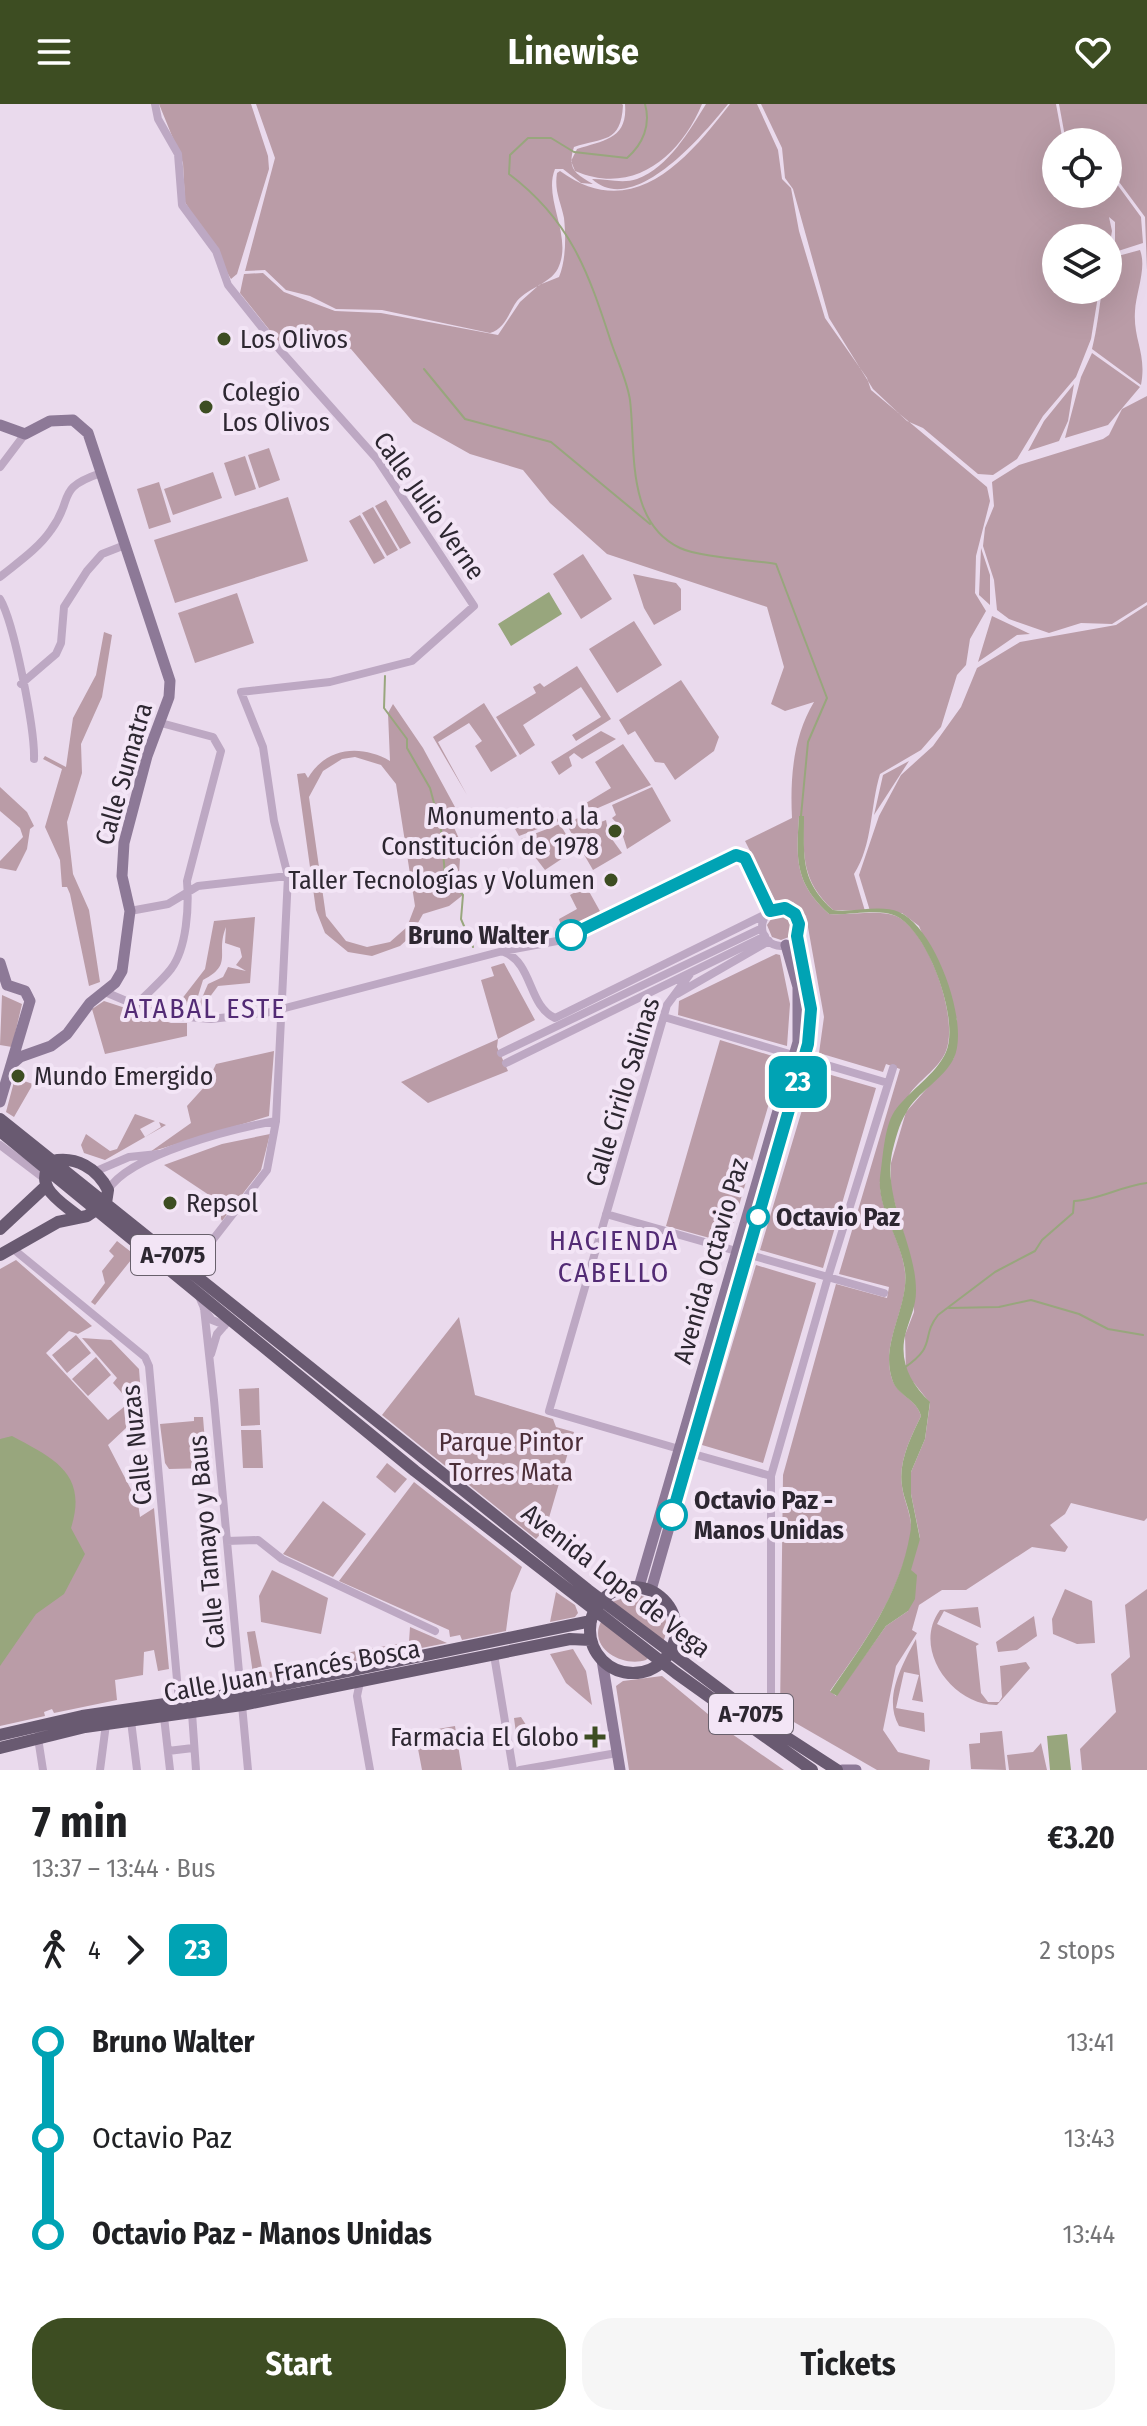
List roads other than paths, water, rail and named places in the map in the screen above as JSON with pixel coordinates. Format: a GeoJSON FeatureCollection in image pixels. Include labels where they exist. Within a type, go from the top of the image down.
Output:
{"type":"FeatureCollection","features":[{"type":"Feature","properties":{"kind":"main road","name":"Avenida Lope de Vega"},"geometry":{"type":"LineString","coordinates":[[0,1119],[47,1174]]}},
{"type":"Feature","properties":{"kind":"main road","name":"Avenida Lope de Vega"},"geometry":{"type":"LineString","coordinates":[[0,1131],[47,1174],[104,1201],[190,1269],[231,1318]]}},
{"type":"Feature","properties":{"kind":"main road"},"geometry":{"type":"LineString","coordinates":[[0,1229],[47,1174],[72,1159],[94,1172],[104,1201],[78,1216],[58,1222],[0,1255]]}},
{"type":"Feature","properties":{"kind":"main road"},"geometry":{"type":"LineString","coordinates":[[47,1174],[78,1216]]}},
{"type":"Feature","properties":{"kind":"main road","name":"Avenida Lope de Vega"},"geometry":{"type":"LineString","coordinates":[[104,1201],[198,1291],[596,1610],[840,1770]]}},
{"type":"Feature","properties":{"kind":"main road"},"geometry":{"type":"LineString","coordinates":[[596,1610],[591,1640],[602,1660],[616,1670],[632,1673],[648,1670],[666,1657],[676,1635],[674,1617],[665,1602],[645,1589]]}},
{"type":"Feature","properties":{"kind":"main road","name":"Calle Juan Francés Bosca"},"geometry":{"type":"LineString","coordinates":[[0,1748],[106,1724],[192,1713],[596,1610],[618,1590],[645,1589]]}},
{"type":"Feature","properties":{"kind":"main road","name":"Calle Juan Francés Bosca"},"geometry":{"type":"LineString","coordinates":[[0,1735],[82,1716],[179,1702],[242,1699],[360,1682],[576,1638],[591,1640]]}},
{"type":"Feature","properties":{"kind":"main road","name":"Avenida Lope de Vega"},"geometry":{"type":"LineString","coordinates":[[666,1657],[812,1770]]}},
{"type":"Feature","properties":{"kind":"street","name":"Calle Julio Verne"},"geometry":{"type":"LineString","coordinates":[[155,104],[158,119],[178,154],[182,205],[216,251],[228,285],[280,350],[377,459],[474,606],[412,661],[320,684],[241,692],[263,747],[274,821],[288,876],[276,1121],[267,1170],[190,1269]]}},
{"type":"Feature","properties":{"kind":"street","name":"Calle Sumatra"},"geometry":{"type":"LineString","coordinates":[[12,1064],[35,1050],[51,1046],[67,1034],[90,1003],[105,992],[122,971],[130,911],[121,860],[134,800],[161,723],[170,681],[88,433],[73,420],[50,421],[25,434]]}},
{"type":"Feature","properties":{"kind":"street"},"geometry":{"type":"LineString","coordinates":[[0,425],[25,434],[0,467]]}},
{"type":"Feature","properties":{"kind":"street"},"geometry":{"type":"LineString","coordinates":[[0,577],[50,532],[68,490],[75,483],[101,473]]}},
{"type":"Feature","properties":{"kind":"street"},"geometry":{"type":"LineString","coordinates":[[21,684],[56,654],[61,643],[64,607],[87,571],[102,554],[125,545]]}},
{"type":"Feature","properties":{"kind":"street"},"geometry":{"type":"LineString","coordinates":[[0,599],[8,613],[34,759]]}},
{"type":"Feature","properties":{"kind":"street"},"geometry":{"type":"LineString","coordinates":[[135,1006],[173,967],[178,957],[187,889],[221,751],[213,737],[161,723]]}},
{"type":"Feature","properties":{"kind":"street"},"geometry":{"type":"LineString","coordinates":[[105,992],[135,1006],[176,1016],[211,1019],[243,1017],[503,951],[527,949],[557,941],[736,855],[745,858],[768,913],[765,935],[670,1000]]}},
{"type":"Feature","properties":{"kind":"street"},"geometry":{"type":"LineString","coordinates":[[130,911],[168,904],[187,889],[288,876]]}},
{"type":"Feature","properties":{"kind":"street"},"geometry":{"type":"LineString","coordinates":[[501,1053],[765,935],[786,945],[797,936],[799,924],[795,914],[785,908],[768,913],[555,1018],[545,1014],[518,960],[503,951]]}},
{"type":"Feature","properties":{"kind":"street"},"geometry":{"type":"LineString","coordinates":[[506,1063],[765,935]]}},
{"type":"Feature","properties":{"kind":"street","name":"Avenida Octavio Paz"},"geometry":{"type":"LineString","coordinates":[[645,1589],[811,1009],[797,936]]}},
{"type":"Feature","properties":{"kind":"street","name":"Avenida Octavio Paz"},"geometry":{"type":"LineString","coordinates":[[786,945],[800,1008],[799,1056]]}},
{"type":"Feature","properties":{"kind":"street"},"geometry":{"type":"LineString","coordinates":[[518,960],[527,949]]}},
{"type":"Feature","properties":{"kind":"street"},"geometry":{"type":"LineString","coordinates":[[0,963],[3,986],[25,991],[30,1001],[12,1064],[3,1081],[0,1102]]}},
{"type":"Feature","properties":{"kind":"street","name":"Calle Cirilo Salinas"},"geometry":{"type":"LineString","coordinates":[[685,1451],[549,1411],[664,1017],[670,1000],[690,974]]}},
{"type":"Feature","properties":{"kind":"street"},"geometry":{"type":"LineString","coordinates":[[664,1017],[888,1083]]}},
{"type":"Feature","properties":{"kind":"street"},"geometry":{"type":"LineString","coordinates":[[20,1038],[21,1046],[35,1050]]}},
{"type":"Feature","properties":{"kind":"street"},"geometry":{"type":"LineString","coordinates":[[766,1724],[771,1704],[771,1476],[893,1068]]}},
{"type":"Feature","properties":{"kind":"street"},"geometry":{"type":"LineString","coordinates":[[104,1201],[114,1180],[159,1154],[236,1129],[276,1121]]}},
{"type":"Feature","properties":{"kind":"street","name":"Avenida Lope de Vega"},"geometry":{"type":"LineString","coordinates":[[0,1145],[47,1174]]}},
{"type":"Feature","properties":{"kind":"street"},"geometry":{"type":"LineString","coordinates":[[94,1172],[129,1157],[159,1154]]}},
{"type":"Feature","properties":{"kind":"street"},"geometry":{"type":"LineString","coordinates":[[606,1214],[884,1293]]}},
{"type":"Feature","properties":{"kind":"street","name":"Calle Nuzas"},"geometry":{"type":"LineString","coordinates":[[12,1248],[145,1357],[149,1366],[179,1702]]}},
{"type":"Feature","properties":{"kind":"street","name":"Calle Tamayo y Baus"},"geometry":{"type":"LineString","coordinates":[[198,1291],[204,1308],[210,1358],[248,1770]]}},
{"type":"Feature","properties":{"kind":"street"},"geometry":{"type":"LineString","coordinates":[[204,1308],[212,1320],[231,1318]]}},
{"type":"Feature","properties":{"kind":"street","name":"Calle Tamayo y Baus"},"geometry":{"type":"LineString","coordinates":[[210,1358],[217,1334],[231,1318]]}},
{"type":"Feature","properties":{"kind":"street"},"geometry":{"type":"LineString","coordinates":[[685,1451],[771,1476]]}},
{"type":"Feature","properties":{"kind":"street"},"geometry":{"type":"LineString","coordinates":[[227,1541],[258,1540],[282,1559],[435,1631]]}},
{"type":"Feature","properties":{"kind":"street"},"geometry":{"type":"LineString","coordinates":[[494,1655],[513,1770]]}},
{"type":"Feature","properties":{"kind":"street"},"geometry":{"type":"LineString","coordinates":[[602,1660],[620,1770]]}},
{"type":"Feature","properties":{"kind":"street"},"geometry":{"type":"LineString","coordinates":[[360,1682],[357,1696],[370,1770]]}},
{"type":"Feature","properties":{"kind":"street"},"geometry":{"type":"LineString","coordinates":[[192,1713],[196,1770]]}},
{"type":"Feature","properties":{"kind":"street"},"geometry":{"type":"LineString","coordinates":[[164,1717],[170,1770]]}},
{"type":"Feature","properties":{"kind":"street"},"geometry":{"type":"LineString","coordinates":[[131,1721],[137,1770]]}},
{"type":"Feature","properties":{"kind":"street"},"geometry":{"type":"LineString","coordinates":[[100,1770],[106,1724]]}},
{"type":"Feature","properties":{"kind":"street"},"geometry":{"type":"LineString","coordinates":[[38,1738],[43,1770]]}},
{"type":"Feature","properties":{"kind":"street"},"geometry":{"type":"LineString","coordinates":[[168,1751],[193,1748]]}},
{"type":"Feature","properties":{"kind":"street"},"geometry":{"type":"LineString","coordinates":[[520,1770],[617,1753]]}},
{"type":"Feature","properties":{"kind":"street"},"geometry":{"type":"LineString","coordinates":[[840,1770],[856,1770]]}},
{"type":"Feature","properties":{"kind":"waterway"},"geometry":{"type":"LineString","coordinates":[[645,104],[647,119],[644,134],[627,158],[574,152],[551,138],[528,138],[510,155],[509,174],[530,192],[562,229],[594,292],[629,393],[637,482],[650,521],[662,536],[680,548],[712,556],[776,564],[827,698],[808,742],[801,816]]}},
{"type":"Feature","properties":{"kind":"waterway"},"geometry":{"type":"LineString","coordinates":[[424,369],[465,419],[551,442],[650,524]]}},
{"type":"Feature","properties":{"kind":"waterway"},"geometry":{"type":"LineString","coordinates":[[385,676],[384,708],[407,739],[407,748],[430,788],[441,829],[445,875],[463,895],[461,919],[473,947]]}},
{"type":"Feature","properties":{"kind":"waterway"},"geometry":{"type":"LineString","coordinates":[[904,1368],[925,1347],[938,1315],[995,1272],[1035,1251],[1042,1240],[1073,1213],[1074,1201],[1147,1183]]}},
{"type":"Feature","properties":{"kind":"waterway"},"geometry":{"type":"LineString","coordinates":[[949,1308],[999,1307],[1031,1300],[1079,1314],[1108,1329],[1143,1335]]}},
{"type":"Feature","properties":{"kind":"place","name":"Los Olivos"},"geometry":{"type":"Point","coordinates":[224,339]}},
{"type":"Feature","properties":{"kind":"place","name":"Colegio Los Olivos"},"geometry":{"type":"Point","coordinates":[206,407]}},
{"type":"Feature","properties":{"kind":"place","name":"Monumento a la Constitución de 1978"},"geometry":{"type":"Point","coordinates":[615,831]}},
{"type":"Feature","properties":{"kind":"place","name":"Taller Tecnologías y Volumen"},"geometry":{"type":"Point","coordinates":[611,880]}},
{"type":"Feature","properties":{"kind":"place","name":"Bruno Walter"},"geometry":{"type":"Point","coordinates":[571,935]}},
{"type":"Feature","properties":{"kind":"place","name":"Mundo Emergido"},"geometry":{"type":"Point","coordinates":[18,1076]}},
{"type":"Feature","properties":{"kind":"place","name":"Repsol"},"geometry":{"type":"Point","coordinates":[170,1203]}},
{"type":"Feature","properties":{"kind":"place","name":"Octavio Paz"},"geometry":{"type":"Point","coordinates":[758,1217]}},
{"type":"Feature","properties":{"kind":"place","name":"Octavio Paz - Manos Unidas"},"geometry":{"type":"Point","coordinates":[672,1515]}},
{"type":"Feature","properties":{"kind":"place","name":"Farmacia El Globo"},"geometry":{"type":"Point","coordinates":[595,1737]}},
{"type":"Feature","properties":{"kind":"district","name":"ATABAL ESTE"},"geometry":{"type":"Point","coordinates":[205,1008]}},
{"type":"Feature","properties":{"kind":"district","name":"HACIENDA CABELLO"},"geometry":{"type":"Point","coordinates":[614,1256]}},
{"type":"Feature","properties":{"kind":"park label","name":"Parque Pintor Torres Mata"},"geometry":{"type":"Point","coordinates":[511,1457]}}]}
